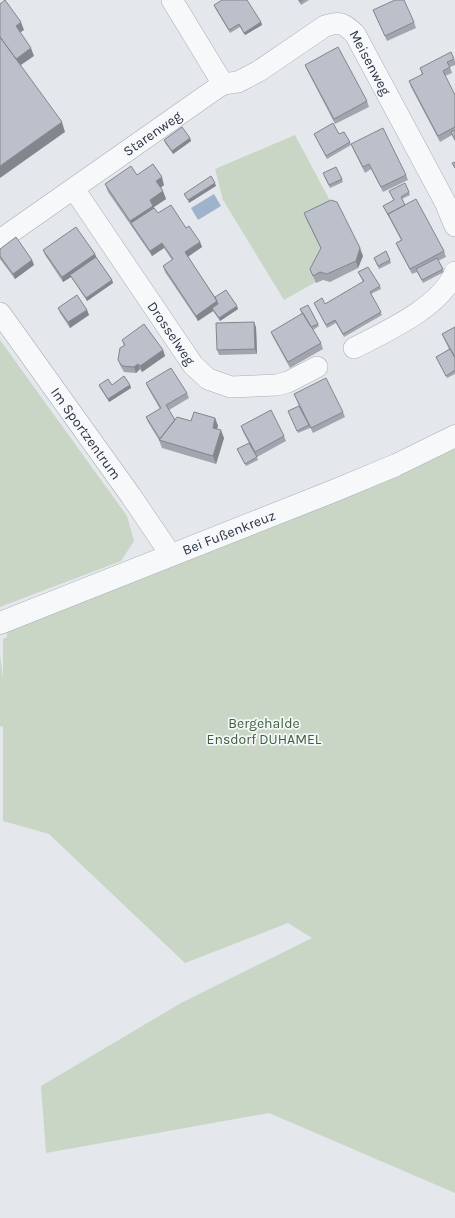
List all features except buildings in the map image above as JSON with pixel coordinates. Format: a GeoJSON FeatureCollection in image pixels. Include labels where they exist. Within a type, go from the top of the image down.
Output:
{"type":"FeatureCollection","features":[{"type":"Feature","properties":{"kind":"street"},"geometry":{"type":"LineString","coordinates":[[172,0],[223,84]]}},
{"type":"Feature","properties":{"kind":"street","name":"Meisenweg"},"geometry":{"type":"LineString","coordinates":[[223,84],[238,82],[259,71],[325,26],[341,23],[355,34],[445,202],[455,226]]}},
{"type":"Feature","properties":{"kind":"street","name":"Starenweg"},"geometry":{"type":"LineString","coordinates":[[0,240],[223,84]]}},
{"type":"Feature","properties":{"kind":"street","name":"Drosselweg"},"geometry":{"type":"LineString","coordinates":[[74,189],[193,365],[208,380],[232,387],[277,385],[288,382],[318,367]]}},
{"type":"Feature","properties":{"kind":"street"},"geometry":{"type":"LineString","coordinates":[[354,348],[395,326],[431,302],[442,292],[455,272]]}},
{"type":"Feature","properties":{"kind":"street","name":"Im Sportzentrum"},"geometry":{"type":"LineString","coordinates":[[0,314],[131,496],[171,555]]}},
{"type":"Feature","properties":{"kind":"street","name":"Bei Fußenkreuz"},"geometry":{"type":"LineString","coordinates":[[0,623],[362,479],[396,465],[455,436]]}},
{"type":"Feature","properties":{"kind":"green space"},"geometry":{"type":"Polygon","coordinates":[[[295,135],[360,257],[284,300],[223,200],[215,169],[295,135]]]}},
{"type":"Feature","properties":{"kind":"green space"},"geometry":{"type":"Polygon","coordinates":[[[0,340],[127,516],[134,541],[121,561],[0,607],[0,340]]]}},
{"type":"Feature","properties":{"kind":"green space","name":"Bergehalde Ensdorf DUHAMEL"},"geometry":{"type":"Polygon","coordinates":[[[455,445],[455,1193],[269,1113],[46,1153],[41,1086],[181,1003],[312,938],[288,923],[185,963],[49,834],[3,821],[3,726],[0,727],[0,656],[3,678],[3,639],[7,637],[7,630],[455,445]]]}},
{"type":"Feature","properties":{"kind":"water"},"geometry":{"type":"Polygon","coordinates":[[[214,194],[221,206],[198,220],[191,208],[214,194]]]}}]}
